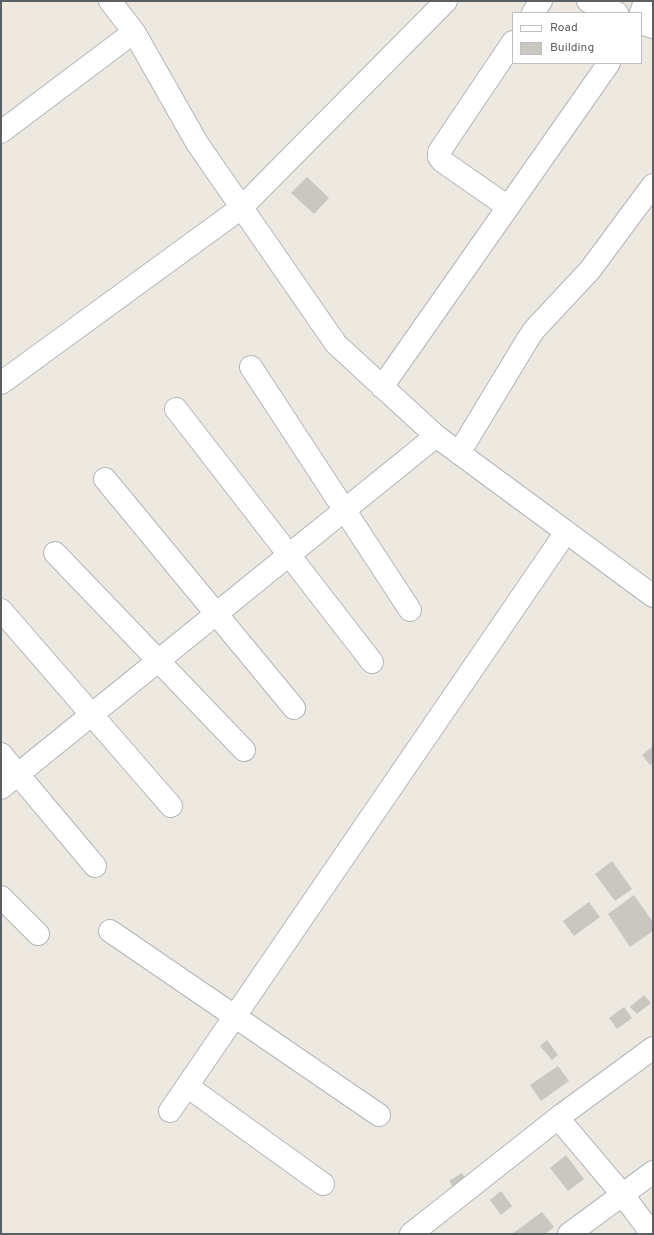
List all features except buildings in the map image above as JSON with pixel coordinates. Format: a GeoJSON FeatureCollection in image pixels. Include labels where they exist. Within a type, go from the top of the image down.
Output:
{"type":"FeatureCollection","features":[{"type":"Feature","properties":{"kind":"street"},"geometry":{"type":"LineString","coordinates":[[110,1],[134,32],[197,143],[336,344],[436,436],[653,596]]}},
{"type":"Feature","properties":{"kind":"street"},"geometry":{"type":"LineString","coordinates":[[1,382],[241,208],[446,1]]}},
{"type":"Feature","properties":{"kind":"street"},"geometry":{"type":"LineString","coordinates":[[534,12],[541,1]]}},
{"type":"Feature","properties":{"kind":"street"},"geometry":{"type":"LineString","coordinates":[[588,1],[615,12]]}},
{"type":"Feature","properties":{"kind":"street"},"geometry":{"type":"LineString","coordinates":[[641,12],[645,1]]}},
{"type":"Feature","properties":{"kind":"street"},"geometry":{"type":"LineString","coordinates":[[642,23],[653,27]]}},
{"type":"Feature","properties":{"kind":"street"},"geometry":{"type":"LineString","coordinates":[[1,132],[134,32]]}},
{"type":"Feature","properties":{"kind":"street"},"geometry":{"type":"LineString","coordinates":[[508,208],[442,161],[439,157],[439,152],[512,43]]}},
{"type":"Feature","properties":{"kind":"street"},"geometry":{"type":"LineString","coordinates":[[382,387],[608,64]]}},
{"type":"Feature","properties":{"kind":"street"},"geometry":{"type":"LineString","coordinates":[[459,453],[528,339],[590,270],[653,185]]}},
{"type":"Feature","properties":{"kind":"street"},"geometry":{"type":"LineString","coordinates":[[251,367],[410,610]]}},
{"type":"Feature","properties":{"kind":"street"},"geometry":{"type":"LineString","coordinates":[[176,409],[372,662]]}},
{"type":"Feature","properties":{"kind":"street"},"geometry":{"type":"LineString","coordinates":[[1,788],[436,436]]}},
{"type":"Feature","properties":{"kind":"street"},"geometry":{"type":"LineString","coordinates":[[105,479],[294,708]]}},
{"type":"Feature","properties":{"kind":"street"},"geometry":{"type":"LineString","coordinates":[[170,1111],[566,532]]}},
{"type":"Feature","properties":{"kind":"street"},"geometry":{"type":"LineString","coordinates":[[56,553],[244,750]]}},
{"type":"Feature","properties":{"kind":"street"},"geometry":{"type":"LineString","coordinates":[[1,610],[171,806]]}},
{"type":"Feature","properties":{"kind":"street"},"geometry":{"type":"LineString","coordinates":[[1,754],[95,866]]}},
{"type":"Feature","properties":{"kind":"street"},"geometry":{"type":"LineString","coordinates":[[1,897],[38,934]]}},
{"type":"Feature","properties":{"kind":"street"},"geometry":{"type":"LineString","coordinates":[[110,931],[379,1116]]}},
{"type":"Feature","properties":{"kind":"street"},"geometry":{"type":"LineString","coordinates":[[411,1234],[558,1118],[653,1048]]}},
{"type":"Feature","properties":{"kind":"street"},"geometry":{"type":"LineString","coordinates":[[187,1086],[323,1184]]}},
{"type":"Feature","properties":{"kind":"street"},"geometry":{"type":"LineString","coordinates":[[558,1118],[623,1195],[652,1234]]}},
{"type":"Feature","properties":{"kind":"street"},"geometry":{"type":"LineString","coordinates":[[570,1234],[653,1172]]}}]}
